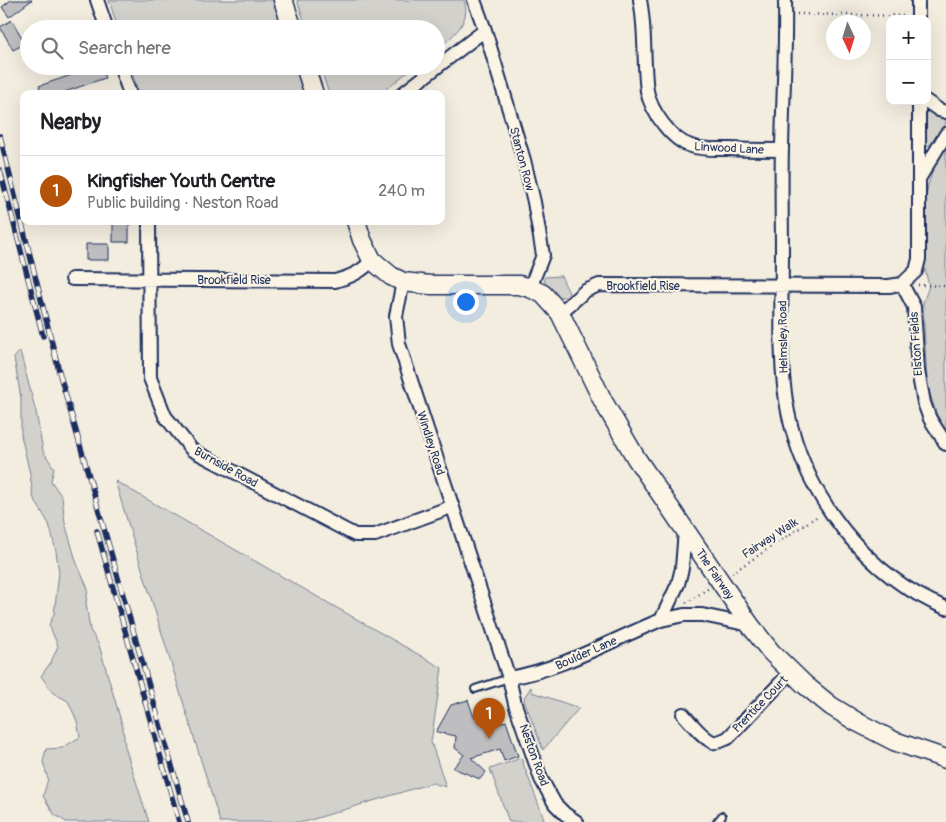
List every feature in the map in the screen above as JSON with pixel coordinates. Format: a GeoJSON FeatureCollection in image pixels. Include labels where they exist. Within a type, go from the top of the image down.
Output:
{"type":"FeatureCollection","features":[{"type":"Feature","properties":{"kind":"street"},"geometry":{"type":"LineString","coordinates":[[97,0],[104,20]]}},
{"type":"Feature","properties":{"kind":"street"},"geometry":{"type":"LineString","coordinates":[[283,0],[290,20]]}},
{"type":"Feature","properties":{"kind":"street","name":"Stanton Row"},"geometry":{"type":"LineString","coordinates":[[474,0],[485,30],[524,160],[542,244],[543,255],[530,288]]}},
{"type":"Feature","properties":{"kind":"street","name":"Linwood Lane"},"geometry":{"type":"LineString","coordinates":[[640,0],[645,36],[648,92],[658,117],[666,127],[688,146],[782,150]]}},
{"type":"Feature","properties":{"kind":"street","name":"Helmsley Road"},"geometry":{"type":"LineString","coordinates":[[785,0],[782,287],[784,374],[788,412],[800,453],[811,478],[844,531],[866,555],[891,576],[916,593],[946,608]]}},
{"type":"Feature","properties":{"kind":"street"},"geometry":{"type":"LineString","coordinates":[[918,0],[918,15]]}},
{"type":"Feature","properties":{"kind":"street"},"geometry":{"type":"LineString","coordinates":[[445,61],[485,30]]}},
{"type":"Feature","properties":{"kind":"street"},"geometry":{"type":"LineString","coordinates":[[123,75],[129,90]]}},
{"type":"Feature","properties":{"kind":"street"},"geometry":{"type":"LineString","coordinates":[[308,75],[313,90]]}},
{"type":"Feature","properties":{"kind":"street"},"geometry":{"type":"LineString","coordinates":[[407,90],[427,75]]}},
{"type":"Feature","properties":{"kind":"street"},"geometry":{"type":"LineString","coordinates":[[931,104],[946,112]]}},
{"type":"Feature","properties":{"kind":"street"},"geometry":{"type":"LineString","coordinates":[[902,284],[916,271],[919,259],[918,105]]}},
{"type":"Feature","properties":{"kind":"street"},"geometry":{"type":"LineString","coordinates":[[918,181],[946,134]]}},
{"type":"Feature","properties":{"kind":"street","name":"Burnside Road"},"geometry":{"type":"LineString","coordinates":[[149,225],[150,378],[165,416],[192,450],[355,535],[375,536],[452,507]]}},
{"type":"Feature","properties":{"kind":"street"},"geometry":{"type":"LineString","coordinates":[[357,225],[372,260],[391,276],[403,282],[430,285],[507,285],[530,288],[543,294],[560,313]]}},
{"type":"Feature","properties":{"kind":"street","name":"Brookfield Rise"},"geometry":{"type":"LineString","coordinates":[[72,279],[335,281],[349,278],[365,268],[372,260]]}},
{"type":"Feature","properties":{"kind":"street","name":"Windley Road"},"geometry":{"type":"LineString","coordinates":[[403,282],[396,316],[399,344],[509,678]]}},
{"type":"Feature","properties":{"kind":"street","name":"Brookfield Rise"},"geometry":{"type":"LineString","coordinates":[[560,313],[585,291],[599,285],[782,287],[889,286],[902,284]]}},
{"type":"Feature","properties":{"kind":"street","name":"Elston Fields"},"geometry":{"type":"LineString","coordinates":[[902,284],[914,307],[918,371],[924,404],[930,419],[946,444]]}},
{"type":"Feature","properties":{"kind":"street","name":"The Fairway"},"geometry":{"type":"LineString","coordinates":[[560,313],[588,372],[619,430],[750,625],[771,652],[790,672],[831,706],[857,722],[894,741],[946,759]]}},
{"type":"Feature","properties":{"kind":"street"},"geometry":{"type":"LineString","coordinates":[[661,620],[678,584],[682,568],[685,530]]}},
{"type":"Feature","properties":{"kind":"street","name":"Boulder Lane"},"geometry":{"type":"LineString","coordinates":[[509,678],[550,669],[661,620],[684,615],[702,615],[750,625]]}},
{"type":"Feature","properties":{"kind":"street","name":"Prentice Court"},"geometry":{"type":"LineString","coordinates":[[683,714],[706,738],[714,742],[721,742],[728,738],[790,672]]}},
{"type":"Feature","properties":{"kind":"street","name":"Neston Road"},"geometry":{"type":"LineString","coordinates":[[509,678],[515,704],[541,779],[561,818],[577,822]]}},
{"type":"Feature","properties":{"kind":"lane"},"geometry":{"type":"LineString","coordinates":[[475,689],[509,678]]}},
{"type":"Feature","properties":{"kind":"lane"},"geometry":{"type":"LineString","coordinates":[[717,822],[722,816]]}},
{"type":"Feature","properties":{"kind":"path"},"geometry":{"type":"LineString","coordinates":[[786,13],[886,17]]}},
{"type":"Feature","properties":{"kind":"path"},"geometry":{"type":"LineString","coordinates":[[902,284],[946,286]]}},
{"type":"Feature","properties":{"kind":"path","name":"Fairway Walk"},"geometry":{"type":"LineString","coordinates":[[683,606],[829,509]]}},
{"type":"Feature","properties":{"kind":"shaded area"},"geometry":{"type":"Polygon","coordinates":[[[109,0],[274,0],[280,20],[115,20],[109,0]]]}},
{"type":"Feature","properties":{"kind":"shaded area"},"geometry":{"type":"Polygon","coordinates":[[[297,0],[464,0],[466,8],[463,22],[445,42],[445,20],[304,20],[297,0]]]}},
{"type":"Feature","properties":{"kind":"shaded area"},"geometry":{"type":"Polygon","coordinates":[[[133,75],[299,75],[304,90],[138,90],[133,75]]]}},
{"type":"Feature","properties":{"kind":"shaded area"},"geometry":{"type":"Polygon","coordinates":[[[323,75],[404,75],[385,90],[328,90],[323,75]]]}},
{"type":"Feature","properties":{"kind":"shaded area"},"geometry":{"type":"Polygon","coordinates":[[[931,110],[946,118],[946,122],[937,138],[927,146],[924,144],[924,113],[931,110]]]}},
{"type":"Feature","properties":{"kind":"shaded area"},"geometry":{"type":"Polygon","coordinates":[[[946,142],[946,431],[936,413],[927,384],[923,303],[929,286],[924,266],[925,205],[928,185],[935,164],[946,142]]]}},
{"type":"Feature","properties":{"kind":"shaded area"},"geometry":{"type":"Polygon","coordinates":[[[561,276],[569,293],[568,297],[560,297],[553,293],[547,287],[544,279],[545,277],[561,276]]]}},
{"type":"Feature","properties":{"kind":"shaded area"},"geometry":{"type":"Polygon","coordinates":[[[20,351],[36,412],[43,451],[54,468],[51,481],[62,497],[65,523],[77,564],[88,589],[86,603],[90,630],[99,645],[123,728],[125,747],[149,822],[66,822],[54,814],[43,796],[48,779],[43,762],[46,749],[62,748],[80,737],[77,721],[68,701],[53,693],[41,676],[51,662],[58,646],[49,625],[54,614],[59,573],[49,524],[33,497],[21,435],[21,398],[14,358],[20,351]]]}},
{"type":"Feature","properties":{"kind":"shaded area"},"geometry":{"type":"Polygon","coordinates":[[[115,481],[442,668],[431,742],[446,787],[432,783],[304,822],[220,822],[115,481]]]}},
{"type":"Feature","properties":{"kind":"shaded area"},"geometry":{"type":"Polygon","coordinates":[[[531,687],[532,692],[579,708],[543,750],[524,700],[531,687]]]}},
{"type":"Feature","properties":{"kind":"shaded area"},"geometry":{"type":"Polygon","coordinates":[[[521,758],[544,819],[537,822],[509,822],[490,769],[521,758]]]}},
{"type":"Feature","properties":{"kind":"building"},"geometry":{"type":"Polygon","coordinates":[[[11,0],[32,0],[9,17],[2,7],[11,0]]]}},
{"type":"Feature","properties":{"kind":"building"},"geometry":{"type":"Polygon","coordinates":[[[12,20],[20,35],[20,46],[13,50],[0,27],[12,20]]]}},
{"type":"Feature","properties":{"kind":"building"},"geometry":{"type":"Polygon","coordinates":[[[71,75],[104,75],[105,78],[70,90],[40,90],[39,86],[71,75]]]}},
{"type":"Feature","properties":{"kind":"building"},"geometry":{"type":"Polygon","coordinates":[[[113,225],[129,225],[129,242],[113,242],[113,225]]]}},
{"type":"Feature","properties":{"kind":"building"},"geometry":{"type":"Polygon","coordinates":[[[86,244],[109,244],[109,260],[86,260],[86,244]]]}},
{"type":"Feature","properties":{"kind":"building"},"geometry":{"type":"Polygon","coordinates":[[[468,700],[474,717],[491,708],[497,724],[506,721],[518,756],[504,761],[500,749],[471,758],[486,772],[480,779],[453,768],[464,755],[455,748],[456,736],[436,732],[451,705],[468,700]]]}},
{"type":"Feature","properties":{"kind":"railway"},"geometry":{"type":"LineString","coordinates":[[0,136],[20,216]]}},
{"type":"Feature","properties":{"kind":"railway"},"geometry":{"type":"LineString","coordinates":[[0,170],[43,336]]}},
{"type":"Feature","properties":{"kind":"railway"},"geometry":{"type":"LineString","coordinates":[[22,225],[60,375],[188,822]]}},
{"type":"Feature","properties":{"kind":"railway"},"geometry":{"type":"LineString","coordinates":[[97,531],[179,822]]}},
{"type":"Feature","properties":{"kind":"place","name":"Kingfisher Youth Centre"},"geometry":{"type":"Point","coordinates":[489,739]}}]}
